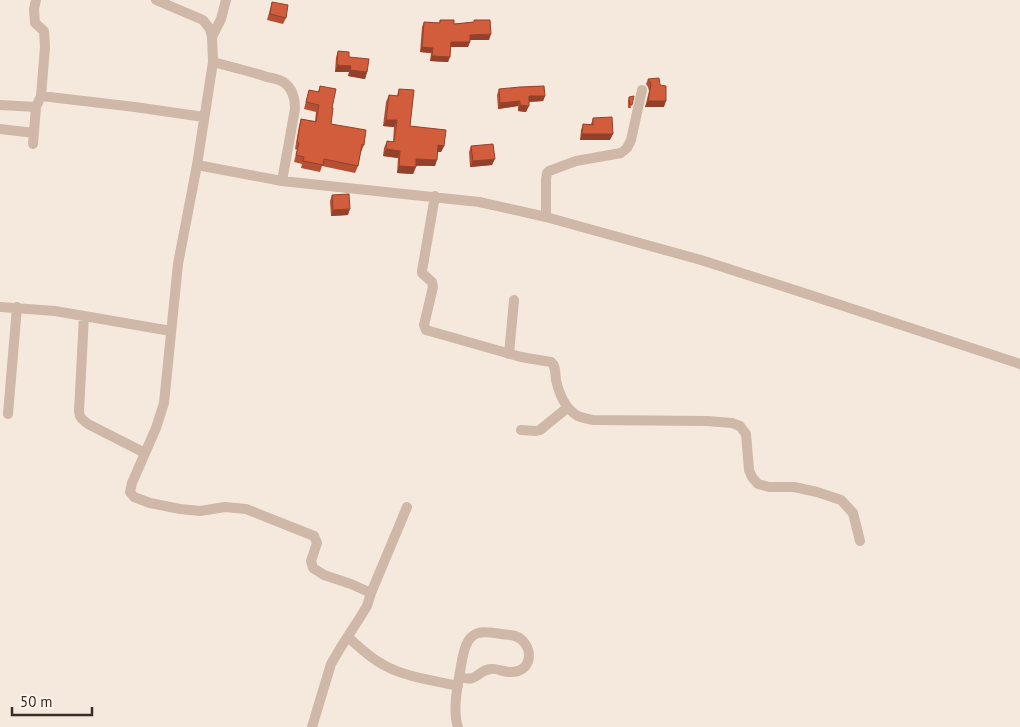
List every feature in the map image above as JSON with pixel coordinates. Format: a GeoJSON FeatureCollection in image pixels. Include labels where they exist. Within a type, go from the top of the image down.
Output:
{"type":"FeatureCollection","features":[{"type":"Feature","properties":{"kind":"street"},"geometry":{"type":"LineString","coordinates":[[33,144],[36,107],[41,96],[45,34],[35,23],[34,9],[36,0]]}},
{"type":"Feature","properties":{"kind":"street"},"geometry":{"type":"LineString","coordinates":[[156,0],[203,20],[210,29],[212,37],[213,62],[197,165],[178,264],[164,403],[130,492],[134,497],[150,503],[180,509],[200,511],[239,507],[314,536],[317,543],[311,561],[313,568],[324,575],[371,593]]}},
{"type":"Feature","properties":{"kind":"street"},"geometry":{"type":"LineString","coordinates":[[212,37],[221,19],[226,0]]}},
{"type":"Feature","properties":{"kind":"street"},"geometry":{"type":"LineString","coordinates":[[213,62],[283,81],[292,91],[296,109],[282,181]]}},
{"type":"Feature","properties":{"kind":"street"},"geometry":{"type":"LineString","coordinates":[[546,217],[547,173],[552,169],[576,161],[621,153],[627,148],[631,140],[642,90]]}},
{"type":"Feature","properties":{"kind":"street"},"geometry":{"type":"LineString","coordinates":[[41,96],[135,106],[204,117]]}},
{"type":"Feature","properties":{"kind":"street"},"geometry":{"type":"LineString","coordinates":[[0,105],[36,107]]}},
{"type":"Feature","properties":{"kind":"street"},"geometry":{"type":"LineString","coordinates":[[0,129],[34,133]]}},
{"type":"Feature","properties":{"kind":"street"},"geometry":{"type":"LineString","coordinates":[[197,165],[282,181],[479,202],[546,217],[701,260],[1020,364]]}},
{"type":"Feature","properties":{"kind":"street"},"geometry":{"type":"LineString","coordinates":[[435,196],[422,271],[432,282],[433,287],[424,325],[426,330],[509,354],[551,362],[563,400],[567,408],[578,416],[593,420],[707,421],[732,423],[740,426],[746,434],[749,470],[758,484],[769,487],[794,487],[841,500],[853,513],[860,541]]}},
{"type":"Feature","properties":{"kind":"street"},"geometry":{"type":"LineString","coordinates":[[509,354],[514,300]]}},
{"type":"Feature","properties":{"kind":"street"},"geometry":{"type":"LineString","coordinates":[[0,307],[55,311],[171,331]]}},
{"type":"Feature","properties":{"kind":"street"},"geometry":{"type":"LineString","coordinates":[[8,414],[16,307]]}},
{"type":"Feature","properties":{"kind":"street"},"geometry":{"type":"LineString","coordinates":[[84,316],[80,416],[88,424],[145,453]]}},
{"type":"Feature","properties":{"kind":"street"},"geometry":{"type":"LineString","coordinates":[[522,430],[540,430],[567,408]]}},
{"type":"Feature","properties":{"kind":"street"},"geometry":{"type":"LineString","coordinates":[[312,727],[331,664],[367,606],[407,507]]}},
{"type":"Feature","properties":{"kind":"street"},"geometry":{"type":"LineString","coordinates":[[348,636],[362,650],[381,664],[401,673],[458,682],[475,678],[490,669],[518,672],[524,668],[527,664],[528,651],[525,643],[520,638],[516,636],[478,633],[469,640],[465,647],[458,682],[455,719],[458,727]]}},
{"type":"Feature","properties":{"kind":"building"},"geometry":{"type":"Polygon","coordinates":[[[272,2],[288,5],[286,18],[270,14],[272,2]]]}},
{"type":"Feature","properties":{"kind":"building"},"geometry":{"type":"Polygon","coordinates":[[[440,20],[454,20],[454,24],[474,22],[474,20],[490,20],[491,34],[470,35],[470,42],[451,42],[450,57],[432,56],[433,48],[422,47],[424,22],[440,23],[440,20]]]}},
{"type":"Feature","properties":{"kind":"building"},"geometry":{"type":"Polygon","coordinates":[[[338,51],[349,52],[349,57],[369,59],[367,72],[350,70],[351,66],[337,65],[338,51]]]}},
{"type":"Feature","properties":{"kind":"building"},"geometry":{"type":"Polygon","coordinates":[[[659,78],[660,85],[666,86],[666,101],[648,101],[651,85],[648,79],[659,78]]]}},
{"type":"Feature","properties":{"kind":"building"},"geometry":{"type":"Polygon","coordinates":[[[320,86],[336,89],[331,124],[366,130],[358,166],[324,159],[323,165],[303,161],[304,157],[296,155],[301,119],[316,122],[319,105],[306,102],[309,90],[319,92],[320,86]]]}},
{"type":"Feature","properties":{"kind":"building"},"geometry":{"type":"Polygon","coordinates":[[[544,86],[545,96],[529,96],[529,106],[520,105],[520,101],[500,103],[499,89],[544,86]]]}},
{"type":"Feature","properties":{"kind":"building"},"geometry":{"type":"Polygon","coordinates":[[[399,89],[414,90],[410,126],[446,130],[444,146],[438,145],[437,160],[416,159],[416,167],[399,166],[400,151],[386,149],[387,141],[394,142],[397,120],[386,120],[389,95],[398,96],[399,89]]]}},
{"type":"Feature","properties":{"kind":"building"},"geometry":{"type":"Polygon","coordinates":[[[634,96],[632,105],[630,105],[629,97],[634,96]]]}},
{"type":"Feature","properties":{"kind":"building"},"geometry":{"type":"Polygon","coordinates":[[[612,117],[613,134],[582,134],[583,124],[593,125],[593,118],[612,117]]]}},
{"type":"Feature","properties":{"kind":"building"},"geometry":{"type":"Polygon","coordinates":[[[493,144],[495,159],[473,161],[471,146],[493,144]]]}},
{"type":"Feature","properties":{"kind":"building"},"geometry":{"type":"Polygon","coordinates":[[[349,194],[350,209],[333,210],[332,195],[349,194]]]}}]}
